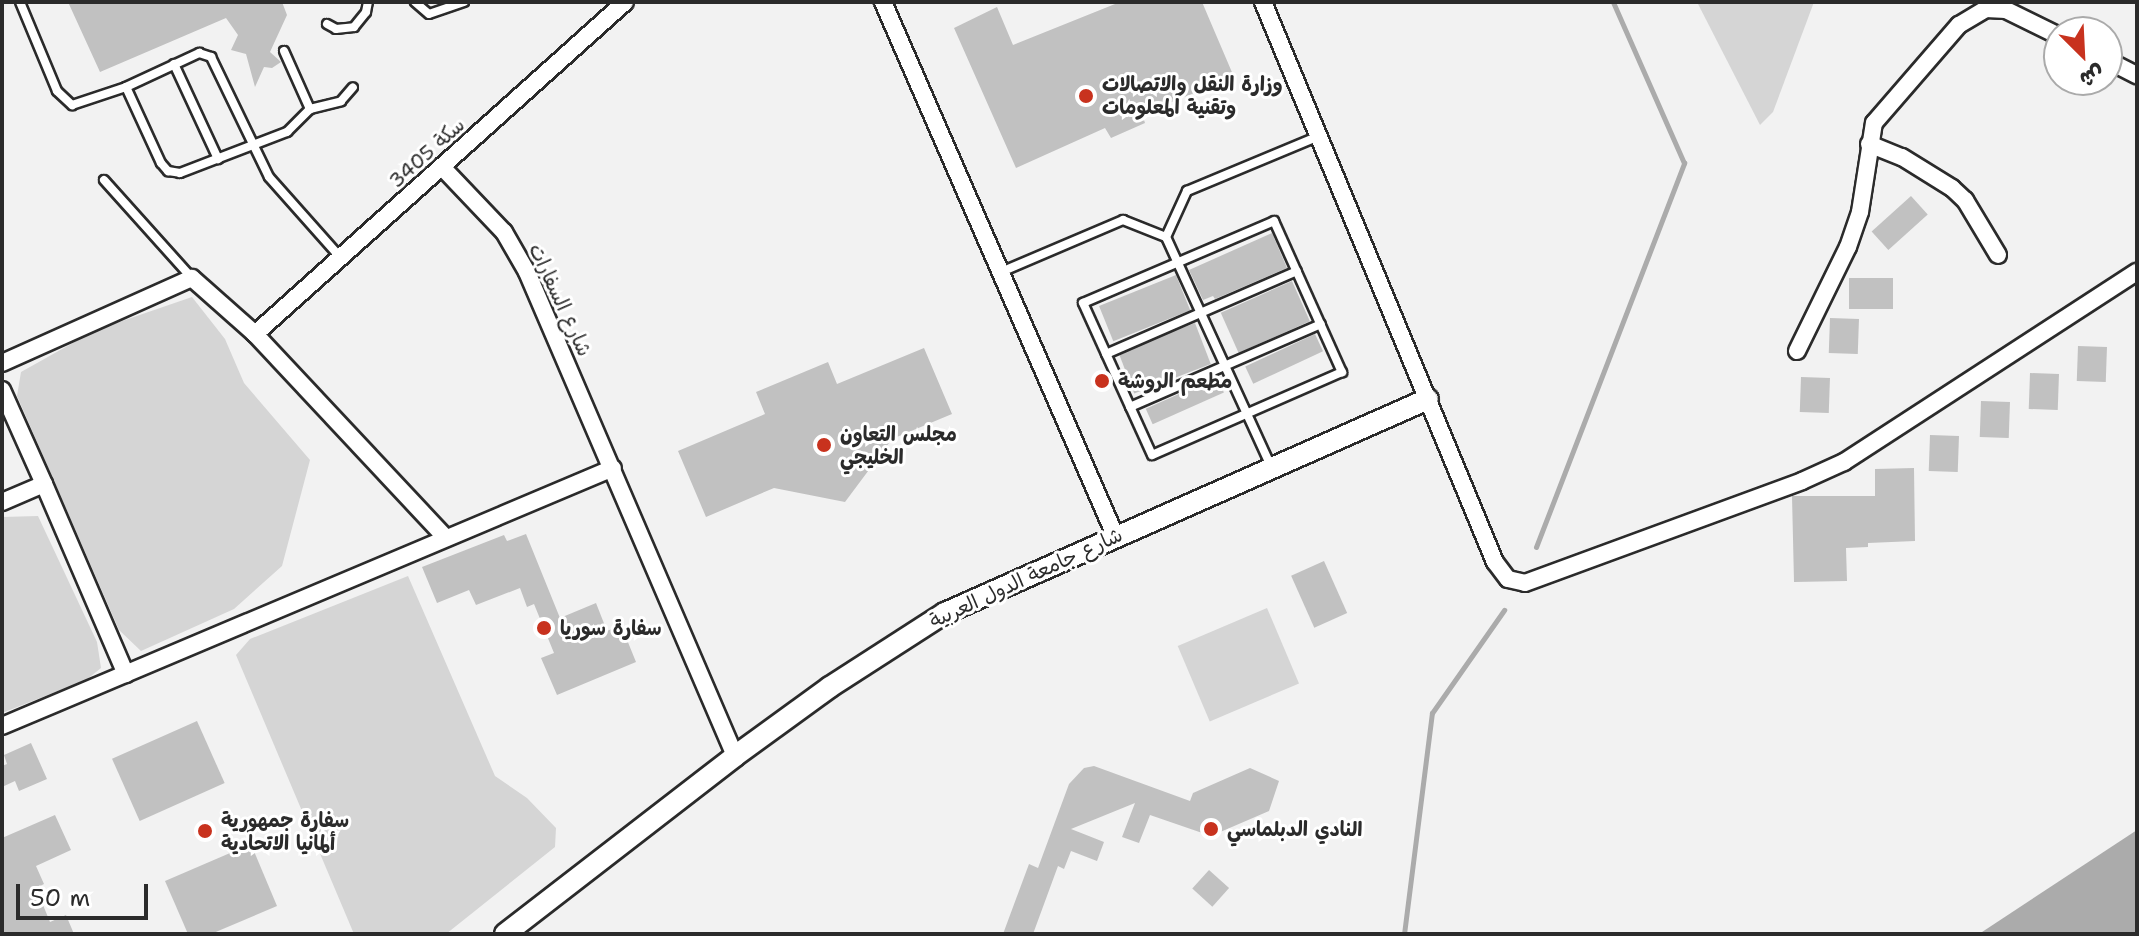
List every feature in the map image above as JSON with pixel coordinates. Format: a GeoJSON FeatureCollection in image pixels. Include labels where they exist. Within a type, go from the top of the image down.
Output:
{"type":"FeatureCollection","features":[{"type":"Feature","properties":{"kind":"street","name":"سكة 3405"},"geometry":{"type":"LineString","coordinates":[[255,334],[625,2]]}},
{"type":"Feature","properties":{"kind":"street"},"geometry":{"type":"LineString","coordinates":[[883,2],[1115,535]]}},
{"type":"Feature","properties":{"kind":"street"},"geometry":{"type":"LineString","coordinates":[[1263,2],[1495,562],[1508,579],[1525,583],[1802,481],[1844,462],[2137,272]]}},
{"type":"Feature","properties":{"kind":"street"},"geometry":{"type":"LineString","coordinates":[[1797,351],[1848,247],[1860,212],[1874,123],[1959,25],[1986,9],[2008,6],[2043,27]]}},
{"type":"Feature","properties":{"kind":"street"},"geometry":{"type":"LineString","coordinates":[[1869,144],[1902,157],[1952,188],[1965,200],[1998,255]]}},
{"type":"Feature","properties":{"kind":"street","name":"شارع السفارات"},"geometry":{"type":"LineString","coordinates":[[442,167],[504,232],[527,272],[735,756]]}},
{"type":"Feature","properties":{"kind":"street"},"geometry":{"type":"LineString","coordinates":[[2,363],[192,278],[255,334],[446,538]]}},
{"type":"Feature","properties":{"kind":"street"},"geometry":{"type":"LineString","coordinates":[[2,390],[126,674]]}},
{"type":"Feature","properties":{"kind":"street","name":"شارع جامعة الدول العربية"},"geometry":{"type":"LineString","coordinates":[[505,934],[735,756],[867,662],[945,613],[1115,535],[1428,399]]}},
{"type":"Feature","properties":{"kind":"street"},"geometry":{"type":"LineString","coordinates":[[2,726],[613,468]]}},
{"type":"Feature","properties":{"kind":"street"},"geometry":{"type":"LineString","coordinates":[[2,502],[44,484]]}},
{"type":"Feature","properties":{"kind":"lane"},"geometry":{"type":"LineString","coordinates":[[20,2],[57,91],[72,105],[126,87],[199,53],[215,60],[269,177],[340,257]]}},
{"type":"Feature","properties":{"kind":"lane"},"geometry":{"type":"LineString","coordinates":[[327,24],[336,29],[354,27],[366,12],[368,2]]}},
{"type":"Feature","properties":{"kind":"lane"},"geometry":{"type":"LineString","coordinates":[[415,2],[429,14],[464,2]]}},
{"type":"Feature","properties":{"kind":"lane"},"geometry":{"type":"LineString","coordinates":[[284,51],[310,109]]}},
{"type":"Feature","properties":{"kind":"lane"},"geometry":{"type":"LineString","coordinates":[[174,64],[218,159]]}},
{"type":"Feature","properties":{"kind":"lane"},"geometry":{"type":"LineString","coordinates":[[126,87],[155,153],[168,171],[180,173],[287,132],[310,109],[341,101],[353,87]]}},
{"type":"Feature","properties":{"kind":"lane"},"geometry":{"type":"LineString","coordinates":[[1166,237],[1187,191],[1317,137]]}},
{"type":"Feature","properties":{"kind":"lane"},"geometry":{"type":"LineString","coordinates":[[104,180],[192,278]]}},
{"type":"Feature","properties":{"kind":"lane"},"geometry":{"type":"LineString","coordinates":[[1000,272],[1123,220],[1166,237],[1271,467]]}},
{"type":"Feature","properties":{"kind":"lane"},"geometry":{"type":"LineString","coordinates":[[1274,221],[1342,372],[1152,455],[1083,303],[1178,263],[1274,221]]}},
{"type":"Feature","properties":{"kind":"lane"},"geometry":{"type":"LineString","coordinates":[[1106,354],[1297,271]]}},
{"type":"Feature","properties":{"kind":"lane"},"geometry":{"type":"LineString","coordinates":[[1130,407],[1321,324]]}},
{"type":"Feature","properties":{"kind":"shaded area"},"geometry":{"type":"Polygon","coordinates":[[[1697,2],[1814,2],[1773,112],[1760,125],[1697,2]]]}},
{"type":"Feature","properties":{"kind":"shaded area"},"geometry":{"type":"Polygon","coordinates":[[[192,297],[225,339],[244,383],[310,460],[282,566],[234,609],[141,651],[119,630],[17,396],[21,372],[96,330],[192,297]]]}},
{"type":"Feature","properties":{"kind":"shaded area"},"geometry":{"type":"Polygon","coordinates":[[[38,516],[97,642],[101,668],[86,680],[2,713],[2,517],[38,516]]]}},
{"type":"Feature","properties":{"kind":"shaded area"},"geometry":{"type":"Polygon","coordinates":[[[408,576],[495,776],[527,798],[556,828],[555,847],[446,934],[354,934],[236,655],[250,639],[408,576]]]}},
{"type":"Feature","properties":{"kind":"shaded area"},"geometry":{"type":"Polygon","coordinates":[[[1267,608],[1299,683],[1210,721],[1178,646],[1267,608]]]}},
{"type":"Feature","properties":{"kind":"shaded area"},"geometry":{"type":"Polygon","coordinates":[[[2137,830],[2137,934],[1979,934],[2137,830]]]}},
{"type":"Feature","properties":{"kind":"building"},"geometry":{"type":"Polygon","coordinates":[[[68,2],[282,2],[287,15],[270,52],[281,62],[272,68],[264,67],[255,87],[246,54],[231,50],[238,35],[226,18],[100,72],[68,2]]]}},
{"type":"Feature","properties":{"kind":"building","name":"وزارة النقل والاتصالات وتقنية المعلومات"},"geometry":{"type":"Polygon","coordinates":[[[1120,2],[1202,2],[1234,77],[1142,114],[1145,123],[1111,138],[1105,128],[1016,168],[954,28],[997,7],[1013,45],[1120,2]]]}},
{"type":"Feature","properties":{"kind":"building"},"geometry":{"type":"Polygon","coordinates":[[[1911,196],[1928,215],[1888,250],[1872,231],[1911,196]]]}},
{"type":"Feature","properties":{"kind":"building"},"geometry":{"type":"Polygon","coordinates":[[[1272,233],[1287,268],[1215,299],[1213,296],[1203,300],[1189,270],[1272,233]]]}},
{"type":"Feature","properties":{"kind":"building"},"geometry":{"type":"Polygon","coordinates":[[[1176,275],[1190,310],[1113,341],[1099,306],[1176,275]]]}},
{"type":"Feature","properties":{"kind":"building"},"geometry":{"type":"Polygon","coordinates":[[[1849,278],[1893,278],[1893,309],[1849,309],[1849,278]]]}},
{"type":"Feature","properties":{"kind":"building"},"geometry":{"type":"Polygon","coordinates":[[[1292,281],[1310,321],[1239,353],[1221,313],[1292,281]]]}},
{"type":"Feature","properties":{"kind":"building"},"geometry":{"type":"Polygon","coordinates":[[[1830,318],[1859,319],[1858,354],[1829,353],[1830,318]]]}},
{"type":"Feature","properties":{"kind":"building"},"geometry":{"type":"Polygon","coordinates":[[[1195,323],[1211,364],[1134,393],[1118,352],[1195,323]]]}},
{"type":"Feature","properties":{"kind":"building"},"geometry":{"type":"Polygon","coordinates":[[[1315,334],[1323,351],[1253,384],[1245,367],[1315,334]]]}},
{"type":"Feature","properties":{"kind":"building"},"geometry":{"type":"Polygon","coordinates":[[[2078,346],[2107,347],[2106,382],[2077,381],[2078,346]]]}},
{"type":"Feature","properties":{"kind":"building"},"geometry":{"type":"Polygon","coordinates":[[[924,348],[952,414],[892,439],[845,502],[774,488],[706,517],[678,451],[765,414],[756,392],[828,362],[837,384],[924,348]]]}},
{"type":"Feature","properties":{"kind":"building"},"geometry":{"type":"Polygon","coordinates":[[[2030,373],[2059,374],[2058,410],[2029,409],[2030,373]]]}},
{"type":"Feature","properties":{"kind":"building"},"geometry":{"type":"Polygon","coordinates":[[[1217,377],[1224,393],[1153,424],[1146,409],[1217,377]]]}},
{"type":"Feature","properties":{"kind":"building"},"geometry":{"type":"Polygon","coordinates":[[[1801,377],[1830,378],[1829,413],[1800,412],[1801,377]]]}},
{"type":"Feature","properties":{"kind":"building"},"geometry":{"type":"Polygon","coordinates":[[[1981,401],[2010,402],[2009,438],[1980,437],[1981,401]]]}},
{"type":"Feature","properties":{"kind":"building"},"geometry":{"type":"Polygon","coordinates":[[[1930,435],[1959,436],[1958,472],[1929,471],[1930,435]]]}},
{"type":"Feature","properties":{"kind":"building"},"geometry":{"type":"Polygon","coordinates":[[[1914,468],[1915,541],[1868,543],[1868,547],[1846,548],[1847,581],[1794,582],[1792,496],[1875,496],[1875,469],[1914,468]]]}},
{"type":"Feature","properties":{"kind":"building"},"geometry":{"type":"Polygon","coordinates":[[[526,534],[560,618],[596,603],[607,631],[621,625],[636,662],[557,695],[541,658],[554,653],[534,604],[527,607],[520,588],[476,605],[469,590],[437,603],[422,567],[504,535],[507,541],[526,534]]]}},
{"type":"Feature","properties":{"kind":"building"},"geometry":{"type":"Polygon","coordinates":[[[1324,561],[1347,613],[1314,628],[1291,576],[1324,561]]]}},
{"type":"Feature","properties":{"kind":"building"},"geometry":{"type":"Polygon","coordinates":[[[197,721],[225,783],[140,821],[112,759],[197,721]]]}},
{"type":"Feature","properties":{"kind":"building"},"geometry":{"type":"Polygon","coordinates":[[[31,743],[47,779],[19,791],[15,781],[2,787],[2,766],[7,764],[4,755],[31,743]]]}},
{"type":"Feature","properties":{"kind":"building"},"geometry":{"type":"Polygon","coordinates":[[[1094,766],[1190,801],[1193,793],[1250,768],[1279,781],[1269,811],[1211,836],[1150,815],[1139,843],[1122,837],[1135,803],[1071,829],[1104,842],[1097,861],[1071,851],[1064,869],[1058,866],[1033,934],[1003,934],[1029,864],[1038,868],[1069,784],[1084,768],[1094,766]]]}},
{"type":"Feature","properties":{"kind":"building"},"geometry":{"type":"Polygon","coordinates":[[[55,815],[71,850],[36,866],[44,884],[36,888],[50,922],[66,915],[74,934],[2,934],[2,838],[55,815]]]}},
{"type":"Feature","properties":{"kind":"building"},"geometry":{"type":"Polygon","coordinates":[[[251,844],[277,906],[211,934],[188,934],[165,881],[251,844]]]}},
{"type":"Feature","properties":{"kind":"building"},"geometry":{"type":"Polygon","coordinates":[[[1209,870],[1229,888],[1212,907],[1192,889],[1209,870]]]}},
{"type":"Feature","properties":{"kind":"waterway"},"geometry":{"type":"LineString","coordinates":[[1536,547],[1684,163],[1613,2]]}},
{"type":"Feature","properties":{"kind":"waterway"},"geometry":{"type":"LineString","coordinates":[[1404,934],[1432,713],[1504,610]]}},
{"type":"Feature","properties":{"kind":"place","name":"وزارة النقل والاتصالات وتقنية المعلومات"},"geometry":{"type":"Point","coordinates":[1086,96]}},
{"type":"Feature","properties":{"kind":"place","name":"مطعم الروشة"},"geometry":{"type":"Point","coordinates":[1102,381]}},
{"type":"Feature","properties":{"kind":"place","name":"مجلس التعاون الخليجي"},"geometry":{"type":"Point","coordinates":[824,445]}},
{"type":"Feature","properties":{"kind":"place","name":"سفارة سوريا"},"geometry":{"type":"Point","coordinates":[544,628]}},
{"type":"Feature","properties":{"kind":"place","name":"النادي الدبلماسي"},"geometry":{"type":"Point","coordinates":[1211,829]}},
{"type":"Feature","properties":{"kind":"place","name":"سفارة جمهورية ألمانيا الاتحادية"},"geometry":{"type":"Point","coordinates":[205,831]}}]}
